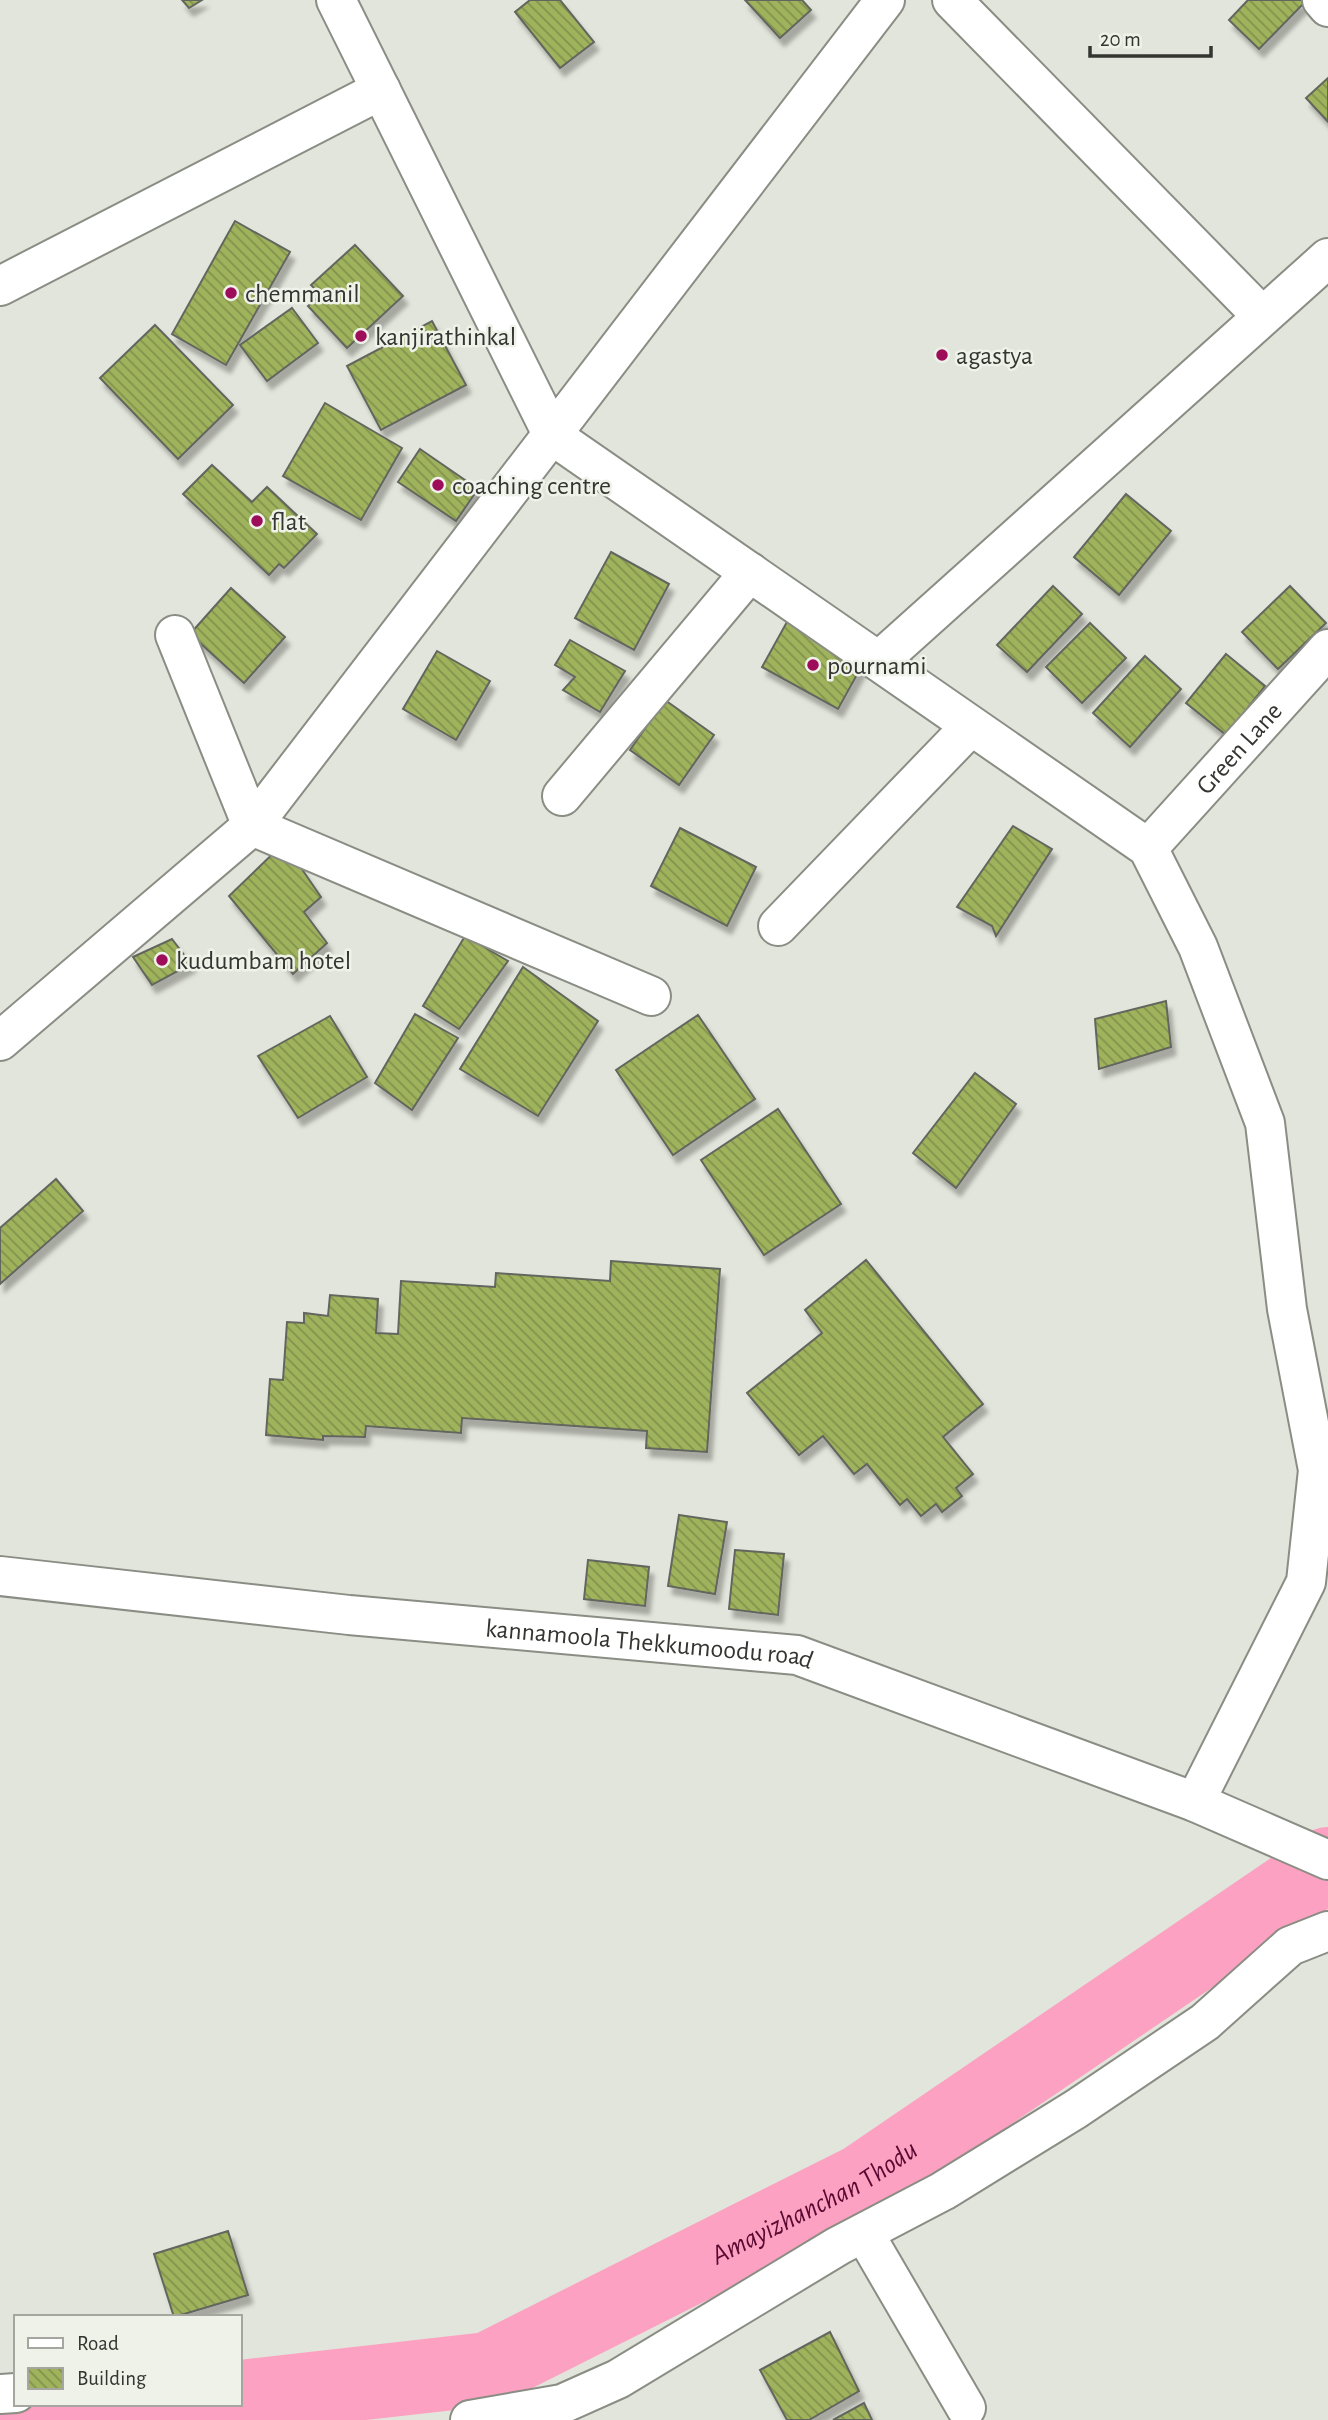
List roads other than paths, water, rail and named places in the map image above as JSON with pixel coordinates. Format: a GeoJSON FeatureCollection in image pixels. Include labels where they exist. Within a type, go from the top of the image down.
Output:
{"type":"FeatureCollection","features":[{"type":"Feature","properties":{"kind":"street"},"geometry":{"type":"LineString","coordinates":[[336,0],[553,436],[1148,848],[1198,947],[1265,1123],[1287,1309],[1318,1470],[1306,1581],[1195,1802]]}},
{"type":"Feature","properties":{"kind":"street"},"geometry":{"type":"LineString","coordinates":[[0,1041],[251,826],[553,436],[885,0]]}},
{"type":"Feature","properties":{"kind":"street"},"geometry":{"type":"LineString","coordinates":[[952,0],[1262,316]]}},
{"type":"Feature","properties":{"kind":"street"},"geometry":{"type":"LineString","coordinates":[[1322,0],[1328,7]]}},
{"type":"Feature","properties":{"kind":"street"},"geometry":{"type":"LineString","coordinates":[[0,286],[381,90]]}},
{"type":"Feature","properties":{"kind":"street"},"geometry":{"type":"LineString","coordinates":[[879,661],[1328,258]]}},
{"type":"Feature","properties":{"kind":"street"},"geometry":{"type":"LineString","coordinates":[[562,796],[750,572]]}},
{"type":"Feature","properties":{"kind":"street"},"geometry":{"type":"LineString","coordinates":[[175,635],[251,826],[651,996]]}},
{"type":"Feature","properties":{"kind":"street","name":"Green Lane"},"geometry":{"type":"LineString","coordinates":[[1148,848],[1328,649]]}},
{"type":"Feature","properties":{"kind":"street"},"geometry":{"type":"LineString","coordinates":[[778,926],[971,726]]}},
{"type":"Feature","properties":{"kind":"street","name":"kannamoola Thekkumoodu road"},"geometry":{"type":"LineString","coordinates":[[0,1576],[349,1615],[797,1655],[1195,1802],[1328,1860]]}},
{"type":"Feature","properties":{"kind":"street"},"geometry":{"type":"LineString","coordinates":[[470,2420],[564,2412],[864,2233],[943,2191],[1076,2109],[1205,2022],[1290,1946],[1328,1931]]}},
{"type":"Feature","properties":{"kind":"street"},"geometry":{"type":"LineString","coordinates":[[864,2233],[966,2408]]}},
{"type":"Feature","properties":{"kind":"waterway","name":"Amayizhanchan Thodu"},"geometry":{"type":"LineString","coordinates":[[242,2397],[488,2369],[862,2181],[1328,1864]]}},
{"type":"Feature","properties":{"kind":"waterway","name":"Amayizhanchan Thodu"},"geometry":{"type":"LineString","coordinates":[[32,2420],[161,2406]]}},
{"type":"Feature","properties":{"kind":"place","name":"chemmanil"},"geometry":{"type":"Point","coordinates":[231,293]}},
{"type":"Feature","properties":{"kind":"place","name":"kanjirathinkal"},"geometry":{"type":"Point","coordinates":[361,336]}},
{"type":"Feature","properties":{"kind":"place","name":"agastya"},"geometry":{"type":"Point","coordinates":[942,355]}},
{"type":"Feature","properties":{"kind":"place","name":"coaching centre"},"geometry":{"type":"Point","coordinates":[438,485]}},
{"type":"Feature","properties":{"kind":"place","name":"flat"},"geometry":{"type":"Point","coordinates":[257,521]}},
{"type":"Feature","properties":{"kind":"place","name":"pournami"},"geometry":{"type":"Point","coordinates":[813,665]}},
{"type":"Feature","properties":{"kind":"place","name":"kudumbam hotel"},"geometry":{"type":"Point","coordinates":[162,960]}}]}
